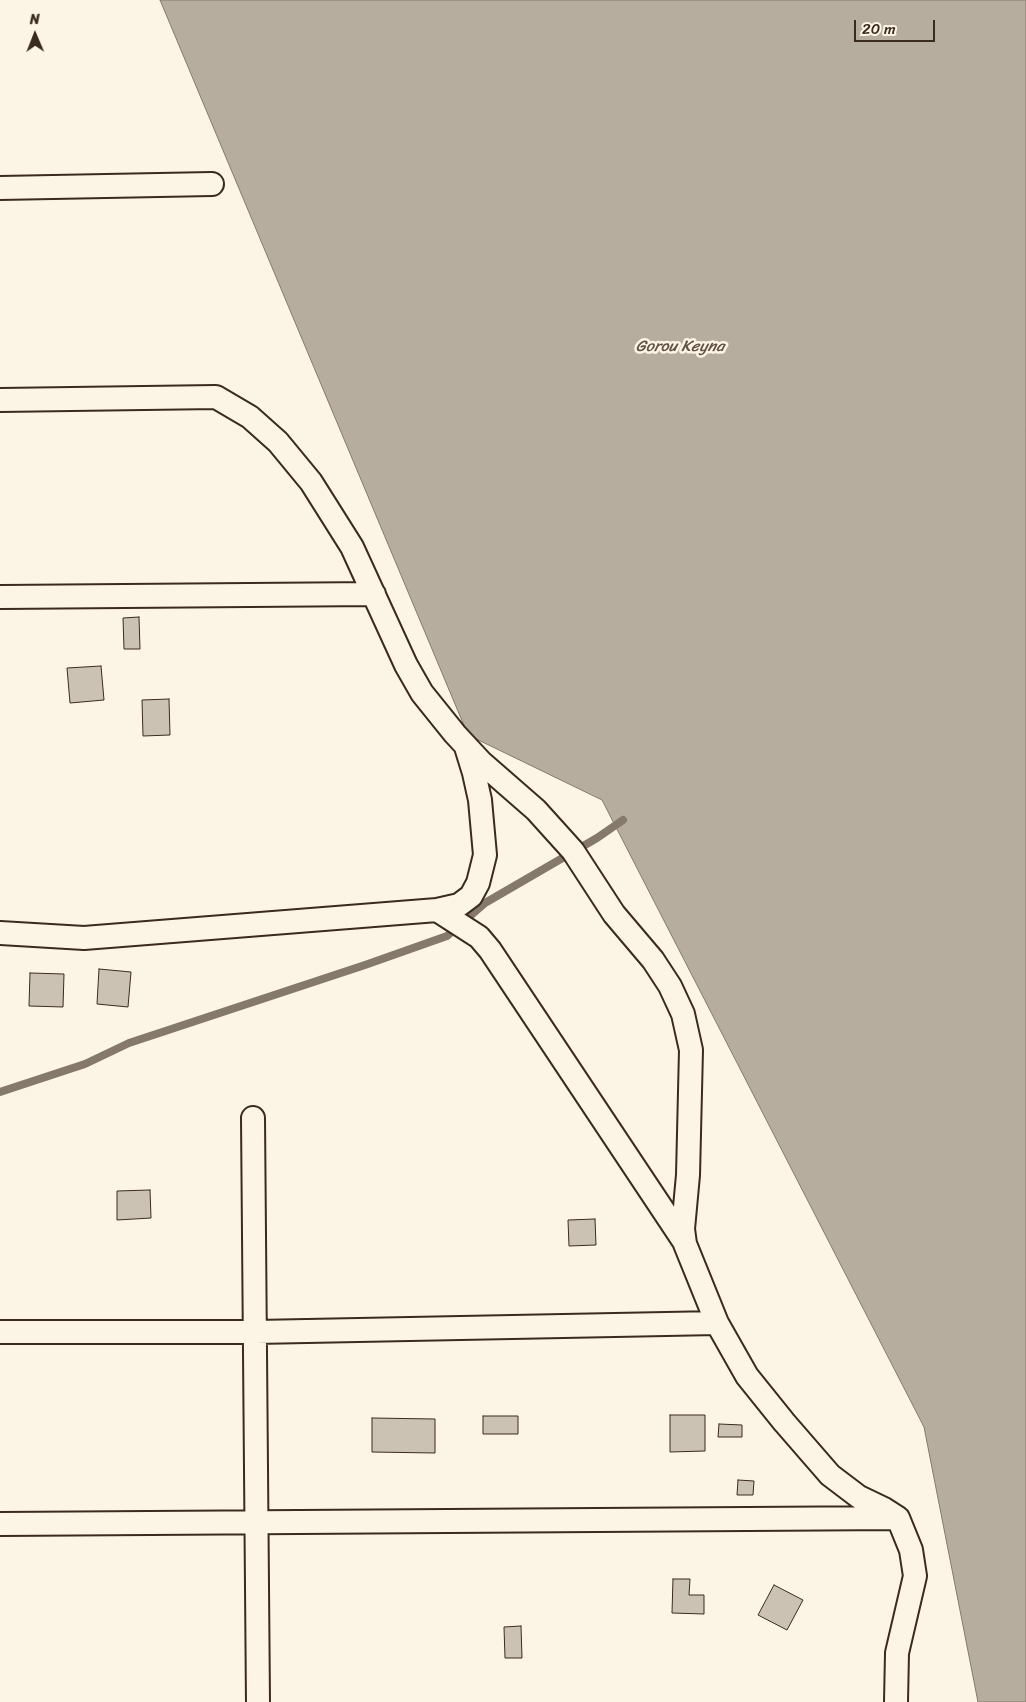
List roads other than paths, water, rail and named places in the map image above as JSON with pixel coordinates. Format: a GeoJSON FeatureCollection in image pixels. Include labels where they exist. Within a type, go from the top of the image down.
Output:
{"type":"FeatureCollection","features":[{"type":"Feature","properties":{"kind":"street"},"geometry":{"type":"LineString","coordinates":[[0,188],[212,184]]}},
{"type":"Feature","properties":{"kind":"street"},"geometry":{"type":"LineString","coordinates":[[0,400],[216,397],[250,418],[278,442],[311,482],[352,547],[406,665],[422,693],[482,762],[536,810],[573,851],[614,914],[653,960],[670,986],[684,1014],[691,1050],[688,1174],[683,1229],[685,1244]]}},
{"type":"Feature","properties":{"kind":"street"},"geometry":{"type":"LineString","coordinates":[[0,597],[374,594]]}},
{"type":"Feature","properties":{"kind":"street"},"geometry":{"type":"LineString","coordinates":[[0,933],[84,938],[437,910],[459,905],[471,896],[478,883],[485,855],[480,800],[465,744]]}},
{"type":"Feature","properties":{"kind":"street"},"geometry":{"type":"LineString","coordinates":[[437,910],[479,937],[490,950],[685,1244],[717,1323],[747,1376],[830,1475],[859,1497],[898,1518],[911,1550],[915,1576],[896,1653],[896,1702]]}},
{"type":"Feature","properties":{"kind":"street"},"geometry":{"type":"LineString","coordinates":[[253,1118],[258,1702]]}},
{"type":"Feature","properties":{"kind":"street"},"geometry":{"type":"LineString","coordinates":[[0,1332],[256,1332],[717,1323]]}},
{"type":"Feature","properties":{"kind":"street"},"geometry":{"type":"LineString","coordinates":[[0,1524],[898,1518]]}},
{"type":"Feature","properties":{"kind":"water","name":"Gorou Keyna"},"geometry":{"type":"Polygon","coordinates":[[[160,0],[1026,0],[1026,1702],[978,1702],[924,1427],[602,800],[468,735],[160,0]]]}},
{"type":"Feature","properties":{"kind":"waterway"},"geometry":{"type":"LineString","coordinates":[[0,1092],[85,1064],[129,1043],[447,936],[485,903],[597,838],[623,820]]}}]}
